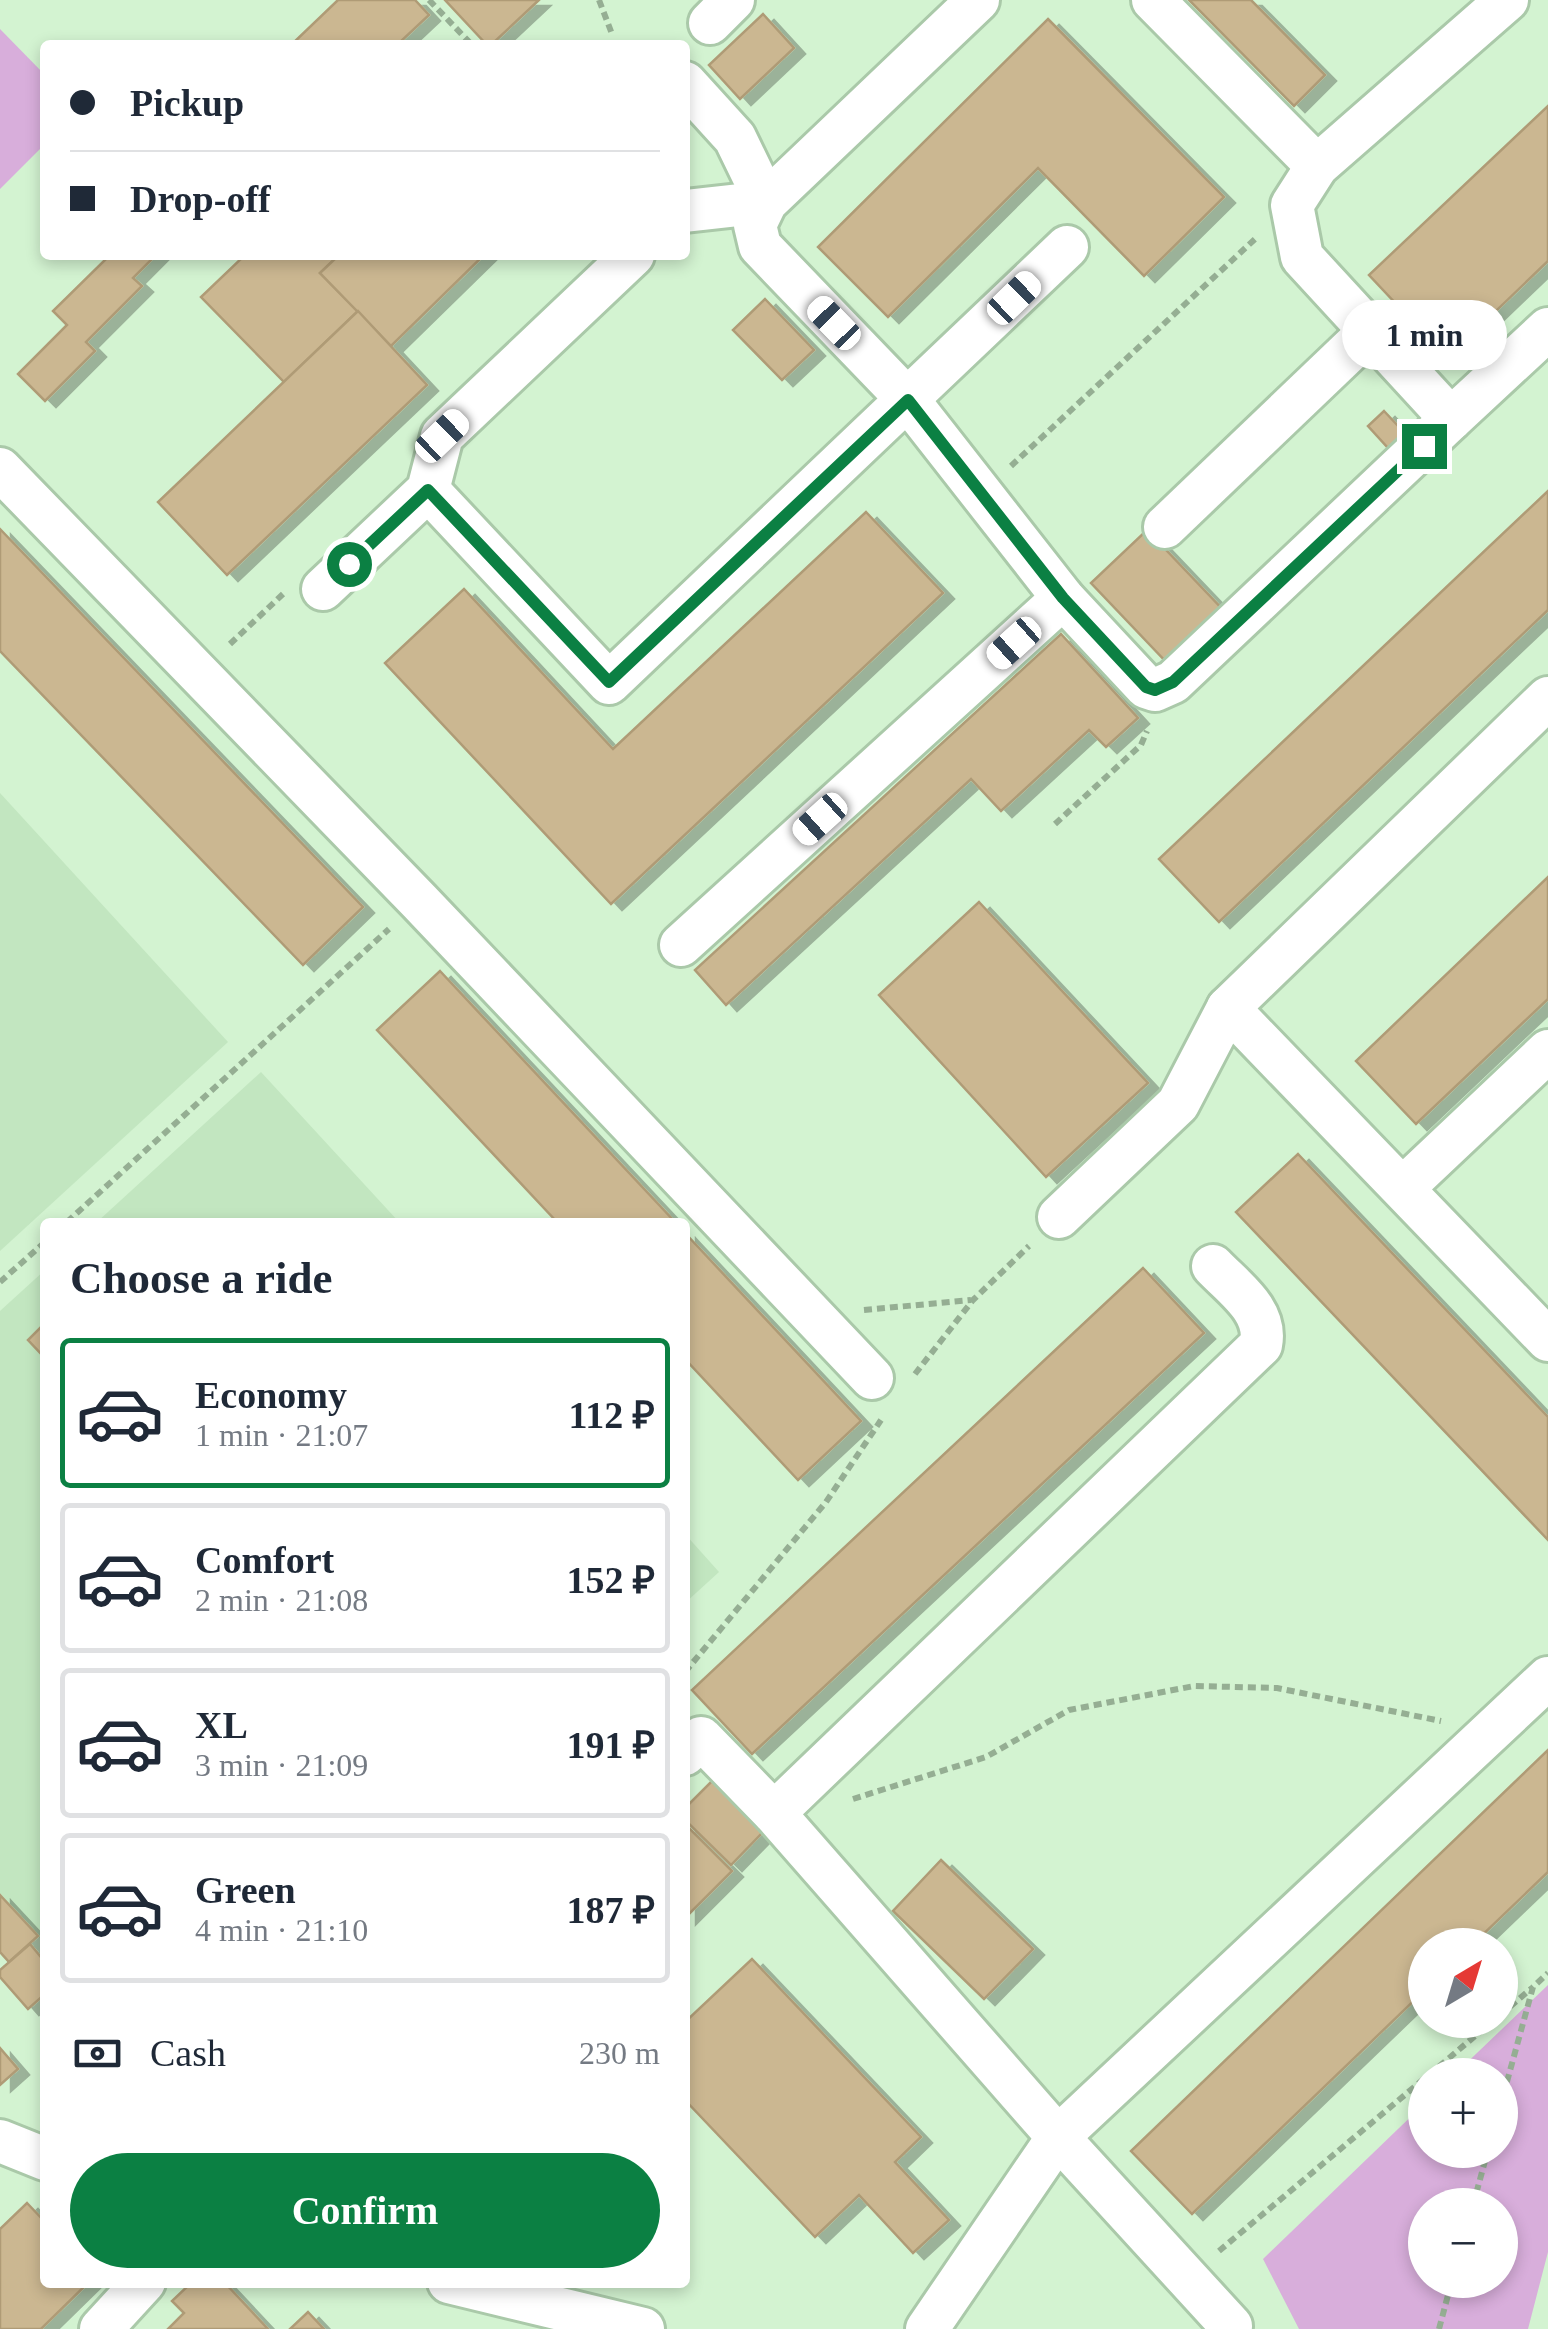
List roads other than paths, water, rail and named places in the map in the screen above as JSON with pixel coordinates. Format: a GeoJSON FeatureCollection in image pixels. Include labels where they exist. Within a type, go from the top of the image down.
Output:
{"type":"FeatureCollection","features":[{"type":"Feature","properties":{"kind":"lane"},"geometry":{"type":"LineString","coordinates":[[978,0],[766,202],[755,225],[760,246],[908,400],[1063,598],[1146,687],[1165,688],[1548,329]]}},
{"type":"Feature","properties":{"kind":"lane"},"geometry":{"type":"LineString","coordinates":[[1153,0],[1318,166]]}},
{"type":"Feature","properties":{"kind":"lane"},"geometry":{"type":"LineString","coordinates":[[1451,419],[1302,257],[1292,205],[1318,166],[1507,0]]}},
{"type":"Feature","properties":{"kind":"lane"},"geometry":{"type":"LineString","coordinates":[[690,89],[736,138],[766,202]]}},
{"type":"Feature","properties":{"kind":"lane"},"geometry":{"type":"LineString","coordinates":[[690,210],[766,202]]}},
{"type":"Feature","properties":{"kind":"lane"},"geometry":{"type":"LineString","coordinates":[[428,490],[609,682],[1067,247]]}},
{"type":"Feature","properties":{"kind":"lane"},"geometry":{"type":"LineString","coordinates":[[323,589],[428,490],[442,436],[628,260]]}},
{"type":"Feature","properties":{"kind":"lane"},"geometry":{"type":"LineString","coordinates":[[1165,526],[1370,331]]}},
{"type":"Feature","properties":{"kind":"lane"},"geometry":{"type":"LineString","coordinates":[[0,470],[888,1392]]}},
{"type":"Feature","properties":{"kind":"lane"},"geometry":{"type":"LineString","coordinates":[[681,945],[1063,598]]}},
{"type":"Feature","properties":{"kind":"lane"},"geometry":{"type":"LineString","coordinates":[[1059,1218],[1178,1104],[1228,1008],[1548,698]]}},
{"type":"Feature","properties":{"kind":"lane"},"geometry":{"type":"LineString","coordinates":[[1228,1008],[1548,1340]]}},
{"type":"Feature","properties":{"kind":"lane"},"geometry":{"type":"LineString","coordinates":[[1402,1188],[1548,1051]]}},
{"type":"Feature","properties":{"kind":"lane"},"geometry":{"type":"LineString","coordinates":[[774,1813],[1261,1345],[1264,1330],[1260,1316],[1213,1266]]}},
{"type":"Feature","properties":{"kind":"lane"},"geometry":{"type":"LineString","coordinates":[[927,2329],[1058,2137],[1548,1678]]}},
{"type":"Feature","properties":{"kind":"lane"},"geometry":{"type":"LineString","coordinates":[[690,1749],[701,1738],[774,1813],[1058,2137],[1232,2326],[1228,2329]]}},
{"type":"Feature","properties":{"kind":"lane"},"geometry":{"type":"LineString","coordinates":[[0,2141],[40,2158]]}},
{"type":"Feature","properties":{"kind":"lane"},"geometry":{"type":"LineString","coordinates":[[101,2329],[139,2288]]}},
{"type":"Feature","properties":{"kind":"lane"},"geometry":{"type":"LineString","coordinates":[[475,2288],[642,2329]]}}]}
